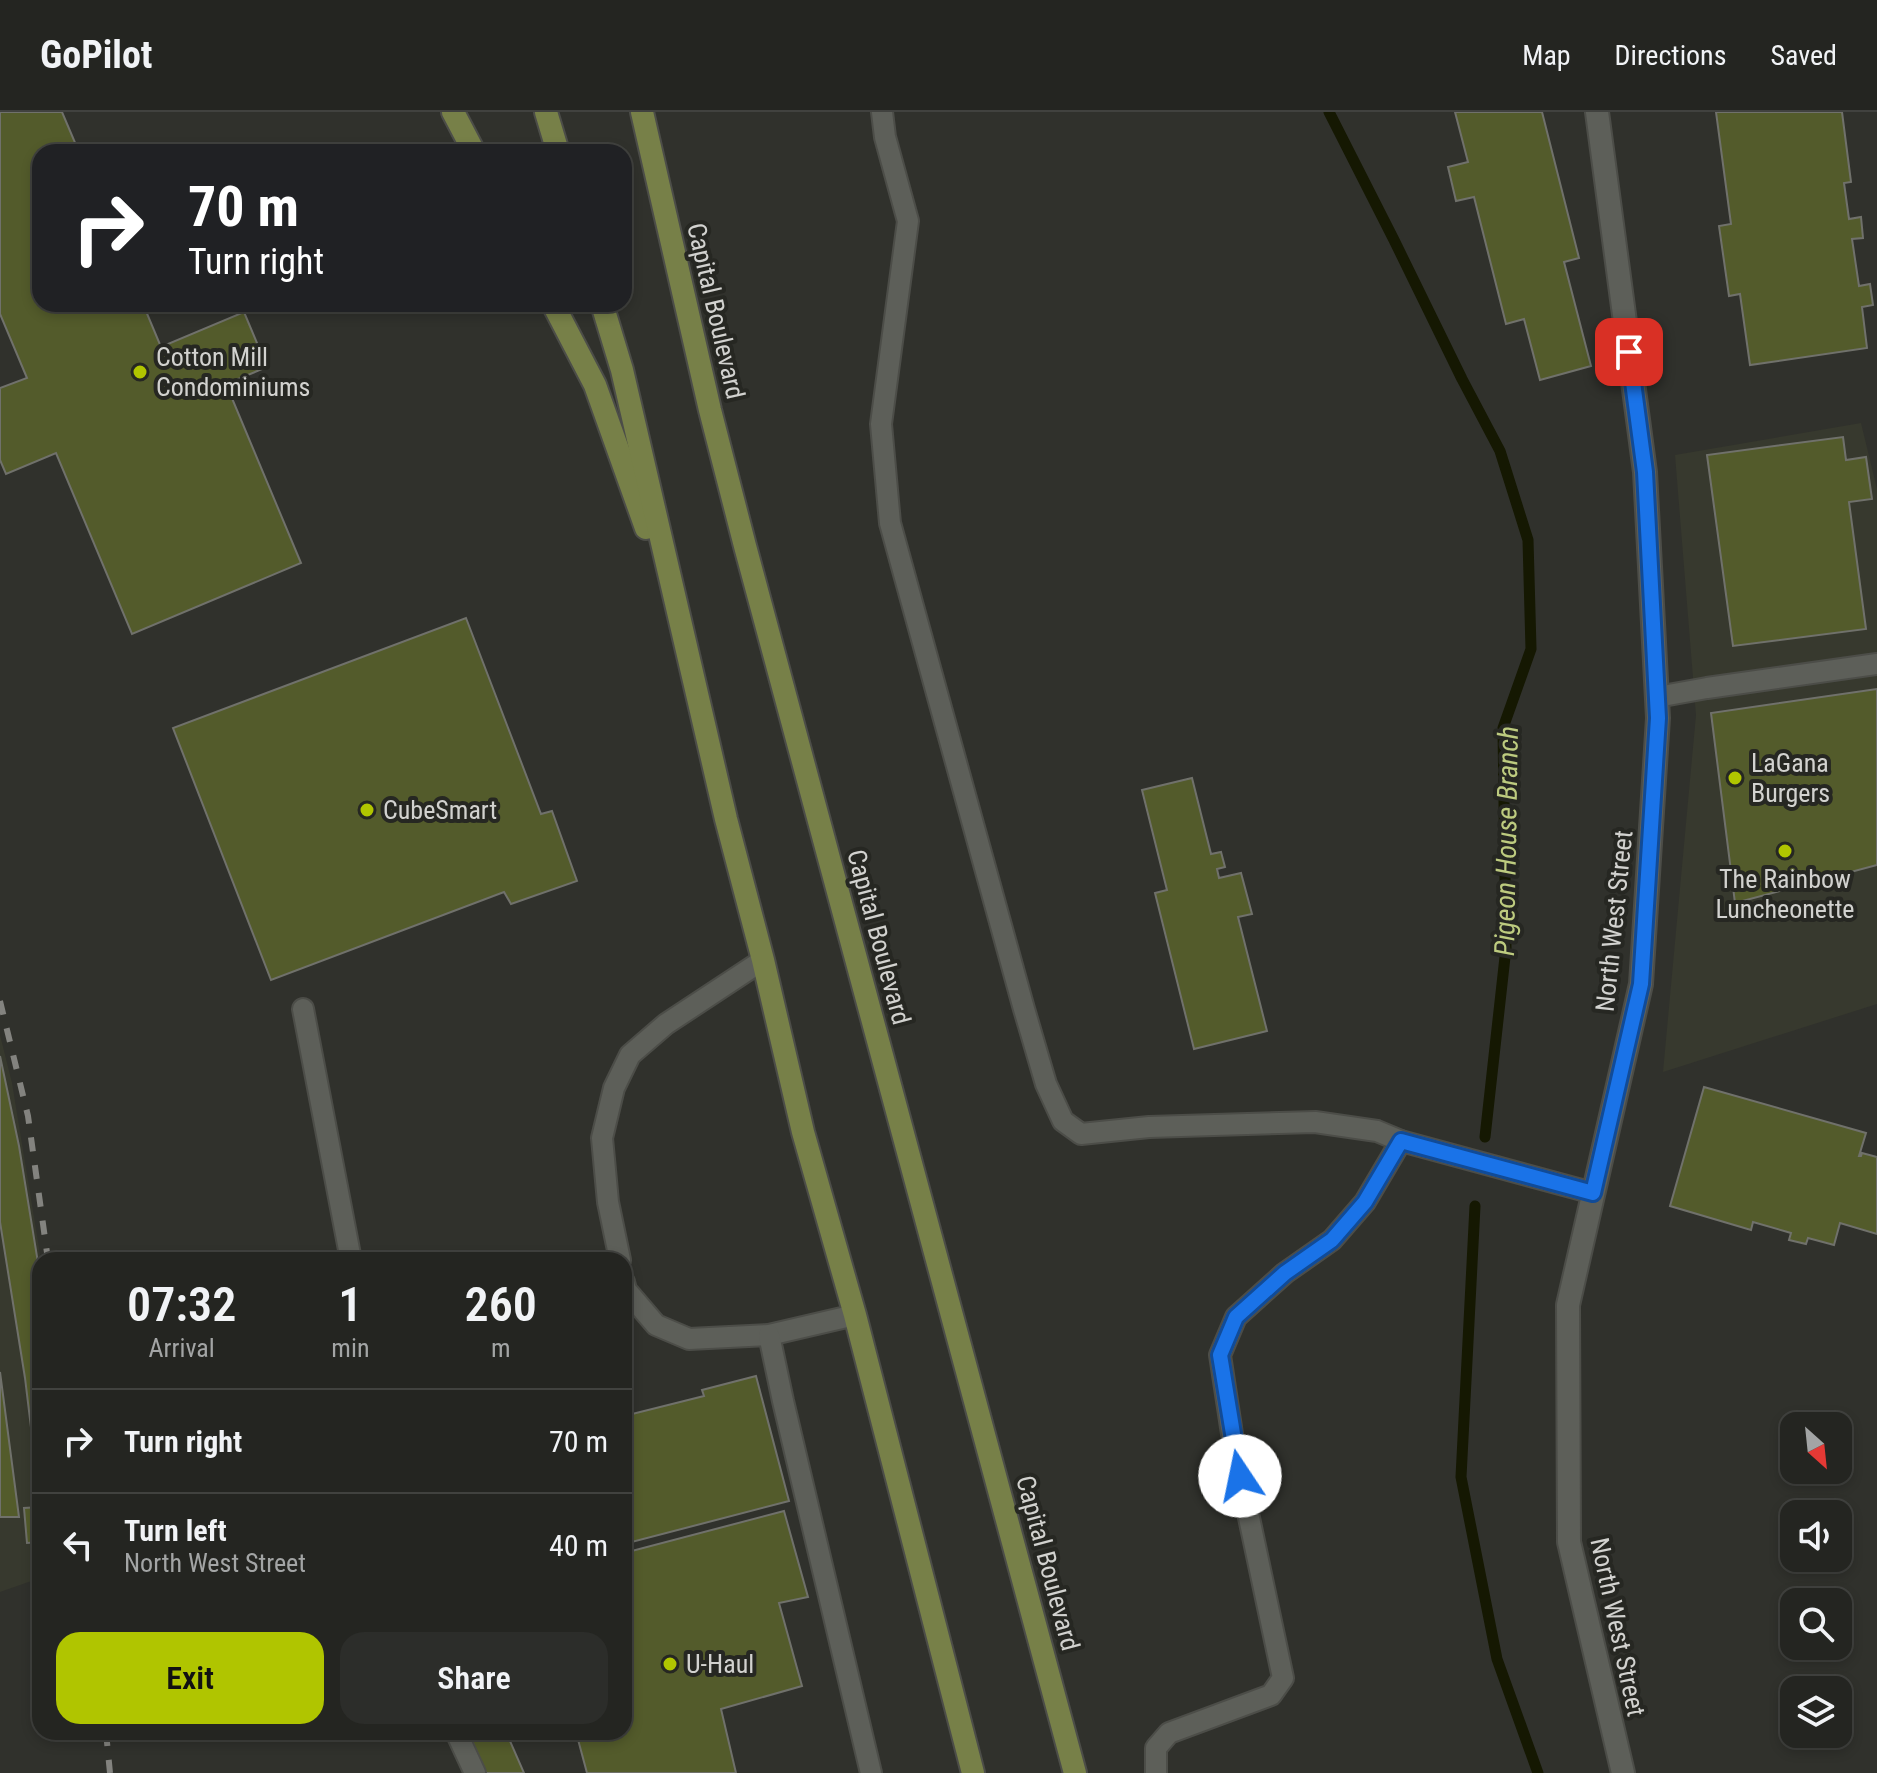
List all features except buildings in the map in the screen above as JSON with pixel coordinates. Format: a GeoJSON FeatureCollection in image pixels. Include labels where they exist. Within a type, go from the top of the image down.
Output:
{"type":"FeatureCollection","features":[{"type":"Feature","properties":{"kind":"main road"},"geometry":{"type":"LineString","coordinates":[[453,112],[470,144]]}},
{"type":"Feature","properties":{"kind":"main road"},"geometry":{"type":"LineString","coordinates":[[546,112],[556,144]]}},
{"type":"Feature","properties":{"kind":"main road","name":"Capital Boulevard"},"geometry":{"type":"LineString","coordinates":[[642,112],[741,531],[1075,1773]]}},
{"type":"Feature","properties":{"kind":"main road"},"geometry":{"type":"LineString","coordinates":[[557,312],[595,385],[680,624],[693,676]]}},
{"type":"Feature","properties":{"kind":"main road"},"geometry":{"type":"LineString","coordinates":[[604,312],[622,370],[726,819],[803,1132],[855,1315],[973,1773]]}},
{"type":"Feature","properties":{"kind":"street","name":"North West Street"},"geometry":{"type":"LineString","coordinates":[[1597,112],[1645,472],[1657,697],[1641,984],[1568,1305],[1569,1542],[1623,1773]]}},
{"type":"Feature","properties":{"kind":"lane"},"geometry":{"type":"LineString","coordinates":[[882,112],[885,137],[908,221],[881,424],[890,523],[1024,1009],[1046,1084],[1063,1121],[1081,1134],[1149,1127],[1315,1122],[1377,1131],[1401,1141],[1593,1193]]}},
{"type":"Feature","properties":{"kind":"lane"},"geometry":{"type":"LineString","coordinates":[[1657,697],[1877,664]]}},
{"type":"Feature","properties":{"kind":"lane"},"geometry":{"type":"LineString","coordinates":[[618,1252],[608,1202],[602,1138],[614,1088],[630,1055],[666,1024],[763,960]]}},
{"type":"Feature","properties":{"kind":"lane"},"geometry":{"type":"LineString","coordinates":[[303,1009],[349,1252]]}},
{"type":"Feature","properties":{"kind":"lane"},"geometry":{"type":"LineString","coordinates":[[1156,1773],[1156,1748],[1169,1733],[1271,1695],[1283,1678],[1234,1447],[1220,1355],[1236,1317],[1285,1273],[1332,1240],[1365,1202],[1401,1141]]}},
{"type":"Feature","properties":{"kind":"lane"},"geometry":{"type":"LineString","coordinates":[[632,1297],[656,1325],[689,1339],[769,1335],[855,1315]]}},
{"type":"Feature","properties":{"kind":"lane"},"geometry":{"type":"LineString","coordinates":[[769,1335],[871,1773]]}},
{"type":"Feature","properties":{"kind":"lane"},"geometry":{"type":"LineString","coordinates":[[460,1740],[475,1773]]}},
{"type":"Feature","properties":{"kind":"shaded area"},"geometry":{"type":"Polygon","coordinates":[[[1861,423],[1877,489],[1877,1004],[1663,1072],[1696,715],[1675,455],[1861,423]]]}},
{"type":"Feature","properties":{"kind":"shaded area"},"geometry":{"type":"Polygon","coordinates":[[[0,1035],[12,1083],[40,1252],[32,1252],[32,1581],[0,1592],[0,1035]]]}},
{"type":"Feature","properties":{"kind":"waterway","name":"Pigeon House Branch"},"geometry":{"type":"LineString","coordinates":[[1329,112],[1500,451],[1528,540],[1531,649],[1503,728],[1506,948],[1485,1137]]}},
{"type":"Feature","properties":{"kind":"waterway","name":"Pigeon House Branch"},"geometry":{"type":"LineString","coordinates":[[1475,1206],[1461,1477],[1497,1659],[1538,1773]]}},
{"type":"Feature","properties":{"kind":"railway"},"geometry":{"type":"LineString","coordinates":[[0,1001],[28,1116],[47,1252]]}},
{"type":"Feature","properties":{"kind":"railway"},"geometry":{"type":"LineString","coordinates":[[107,1740],[110,1773]]}},
{"type":"Feature","properties":{"kind":"place","name":"Cotton Mill Condominiums"},"geometry":{"type":"Point","coordinates":[140,372]}},
{"type":"Feature","properties":{"kind":"place","name":"LaGana Burgers"},"geometry":{"type":"Point","coordinates":[1735,778]}},
{"type":"Feature","properties":{"kind":"place","name":"CubeSmart"},"geometry":{"type":"Point","coordinates":[367,810]}},
{"type":"Feature","properties":{"kind":"place","name":"The Rainbow Luncheonette"},"geometry":{"type":"Point","coordinates":[1785,851]}},
{"type":"Feature","properties":{"kind":"place","name":"U-Haul"},"geometry":{"type":"Point","coordinates":[670,1664]}},
{"type":"Feature","properties":{"kind":"route"},"geometry":{"type":"LineString","coordinates":[[1240,1476],[1220,1355],[1236,1317],[1285,1273],[1332,1240],[1365,1202],[1401,1141],[1593,1193],[1641,984],[1658,718],[1645,472],[1629,352]]}}]}
